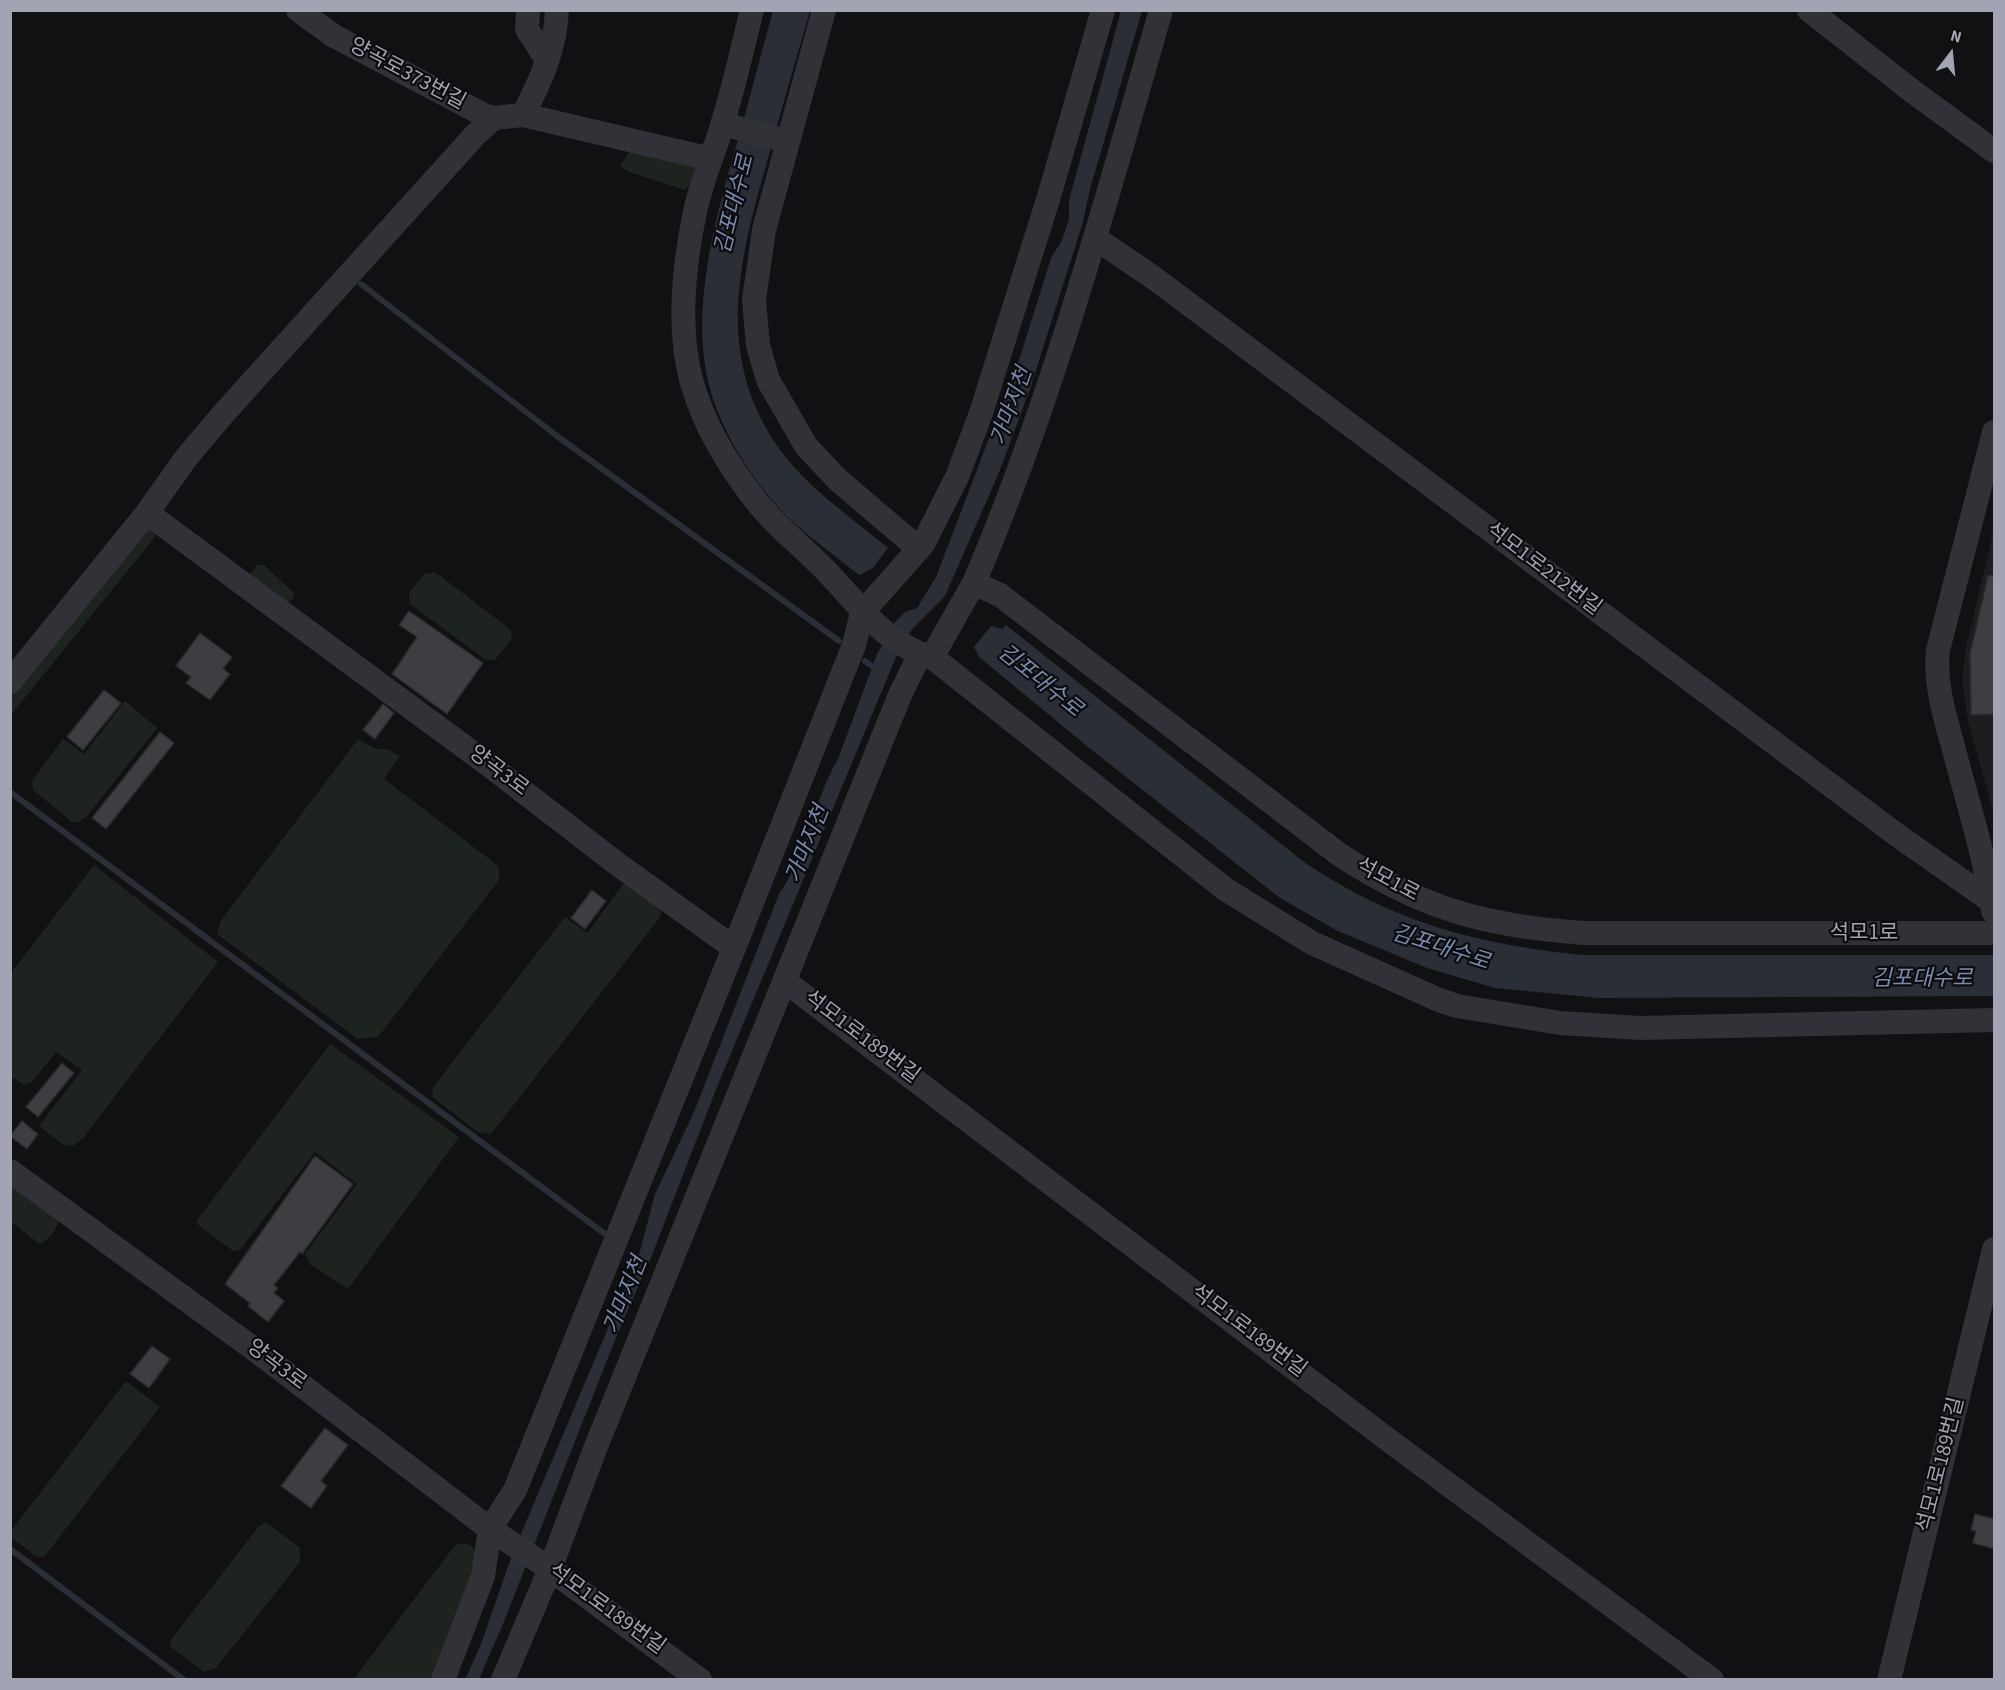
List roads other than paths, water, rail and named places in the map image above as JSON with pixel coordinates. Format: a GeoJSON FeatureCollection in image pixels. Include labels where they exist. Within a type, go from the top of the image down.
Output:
{"type":"FeatureCollection","features":[{"type":"Feature","properties":{"kind":"lane","name":"양곡로373번길"},"geometry":{"type":"LineString","coordinates":[[298,10],[334,36],[494,118]]}},
{"type":"Feature","properties":{"kind":"lane"},"geometry":{"type":"LineString","coordinates":[[528,10],[527,28],[548,60]]}},
{"type":"Feature","properties":{"kind":"lane"},"geometry":{"type":"LineString","coordinates":[[523,115],[539,86],[548,60],[556,28],[557,10]]}},
{"type":"Feature","properties":{"kind":"lane"},"geometry":{"type":"LineString","coordinates":[[752,10],[727,125],[711,159],[695,212],[685,300],[688,362],[698,403],[740,480],[758,504],[837,581],[866,617],[921,654],[1225,889],[1312,944],[1439,1000],[1457,1006],[1560,1023],[1640,1028],[1995,1020]]}},
{"type":"Feature","properties":{"kind":"lane"},"geometry":{"type":"LineString","coordinates":[[824,10],[782,140],[755,280],[754,319],[762,365],[779,403],[806,446],[838,480],[919,549]]}},
{"type":"Feature","properties":{"kind":"lane"},"geometry":{"type":"LineString","coordinates":[[443,1680],[483,1576],[493,1530],[515,1490],[866,617],[919,549],[939,517],[957,477],[981,413],[1050,193],[1103,10]]}},
{"type":"Feature","properties":{"kind":"lane"},"geometry":{"type":"LineString","coordinates":[[503,1680],[545,1566],[600,1438],[786,982],[900,695],[921,654],[974,583],[1029,446],[1095,238],[1161,10]]}},
{"type":"Feature","properties":{"kind":"lane"},"geometry":{"type":"LineString","coordinates":[[1809,10],[1995,151]]}},
{"type":"Feature","properties":{"kind":"lane"},"geometry":{"type":"LineString","coordinates":[[10,682],[147,513],[186,458],[224,412],[476,134],[494,118],[523,115],[711,159]]}},
{"type":"Feature","properties":{"kind":"lane"},"geometry":{"type":"LineString","coordinates":[[727,125],[782,140]]}},
{"type":"Feature","properties":{"kind":"lane","name":"석모1로212번길"},"geometry":{"type":"LineString","coordinates":[[1095,238],[1154,278],[1897,835],[1993,912]]}},
{"type":"Feature","properties":{"kind":"lane","name":"석모1로212번길"},"geometry":{"type":"LineString","coordinates":[[1993,912],[1976,826],[1941,701],[1936,668],[1938,650],[1995,432]]}},
{"type":"Feature","properties":{"kind":"lane","name":"양곡3로"},"geometry":{"type":"LineString","coordinates":[[147,513],[489,765],[616,863],[734,948]]}},
{"type":"Feature","properties":{"kind":"lane","name":"석모1로"},"geometry":{"type":"LineString","coordinates":[[974,583],[1016,605],[1340,855],[1396,889],[1435,906],[1505,924],[1582,933],[1995,933]]}},
{"type":"Feature","properties":{"kind":"lane","name":"석모1로189번길"},"geometry":{"type":"LineString","coordinates":[[786,982],[1387,1439],[1712,1680]]}},
{"type":"Feature","properties":{"kind":"lane","name":"양곡3로"},"geometry":{"type":"LineString","coordinates":[[10,1171],[258,1352],[493,1530],[545,1566]]}},
{"type":"Feature","properties":{"kind":"lane","name":"석모1로189번길"},"geometry":{"type":"LineString","coordinates":[[1889,1680],[1995,1249]]}},
{"type":"Feature","properties":{"kind":"lane","name":"석모1로189번길"},"geometry":{"type":"LineString","coordinates":[[545,1566],[700,1680]]}},
{"type":"Feature","properties":{"kind":"water","name":"김포대수로"},"geometry":{"type":"Polygon","coordinates":[[[773,11],[810,11],[749,230],[738,304],[739,340],[745,376],[758,412],[778,447],[789,462],[816,489],[888,548],[873,568],[859,575],[799,527],[777,506],[759,484],[744,463],[725,428],[715,404],[706,371],[703,302],[707,266],[722,195],[773,11]]]}},
{"type":"Feature","properties":{"kind":"water","name":"가마지천"},"geometry":{"type":"Polygon","coordinates":[[[1121,11],[1142,11],[1090,189],[1083,222],[1030,389],[998,475],[945,596],[912,629],[896,657],[717,1087],[652,1255],[617,1335],[503,1624],[479,1679],[465,1680],[481,1644],[512,1555],[639,1255],[655,1194],[694,1112],[779,894],[797,862],[877,654],[895,622],[905,612],[917,608],[936,577],[1020,357],[1051,258],[1062,240],[1069,219],[1069,200],[1121,11]]]}},
{"type":"Feature","properties":{"kind":"water","name":"김포대수로"},"geometry":{"type":"Polygon","coordinates":[[[1006,625],[1304,862],[1371,901],[1403,915],[1436,927],[1505,944],[1581,955],[1994,955],[1994,996],[1599,998],[1495,988],[1427,968],[1338,931],[1280,898],[1093,751],[979,657],[974,647],[991,626],[1002,629],[1006,625]]]}},
{"type":"Feature","properties":{"kind":"waterway"},"geometry":{"type":"LineString","coordinates":[[361,284],[557,436],[839,641]]}},
{"type":"Feature","properties":{"kind":"waterway"},"geometry":{"type":"LineString","coordinates":[[865,661],[879,671]]}},
{"type":"Feature","properties":{"kind":"waterway"},"geometry":{"type":"LineString","coordinates":[[10,792],[609,1237]]}},
{"type":"Feature","properties":{"kind":"waterway","name":"가마지천"},"geometry":{"type":"LineString","coordinates":[[630,1253],[642,1262]]}},
{"type":"Feature","properties":{"kind":"waterway"},"geometry":{"type":"LineString","coordinates":[[10,1549],[184,1680]]}}]}
